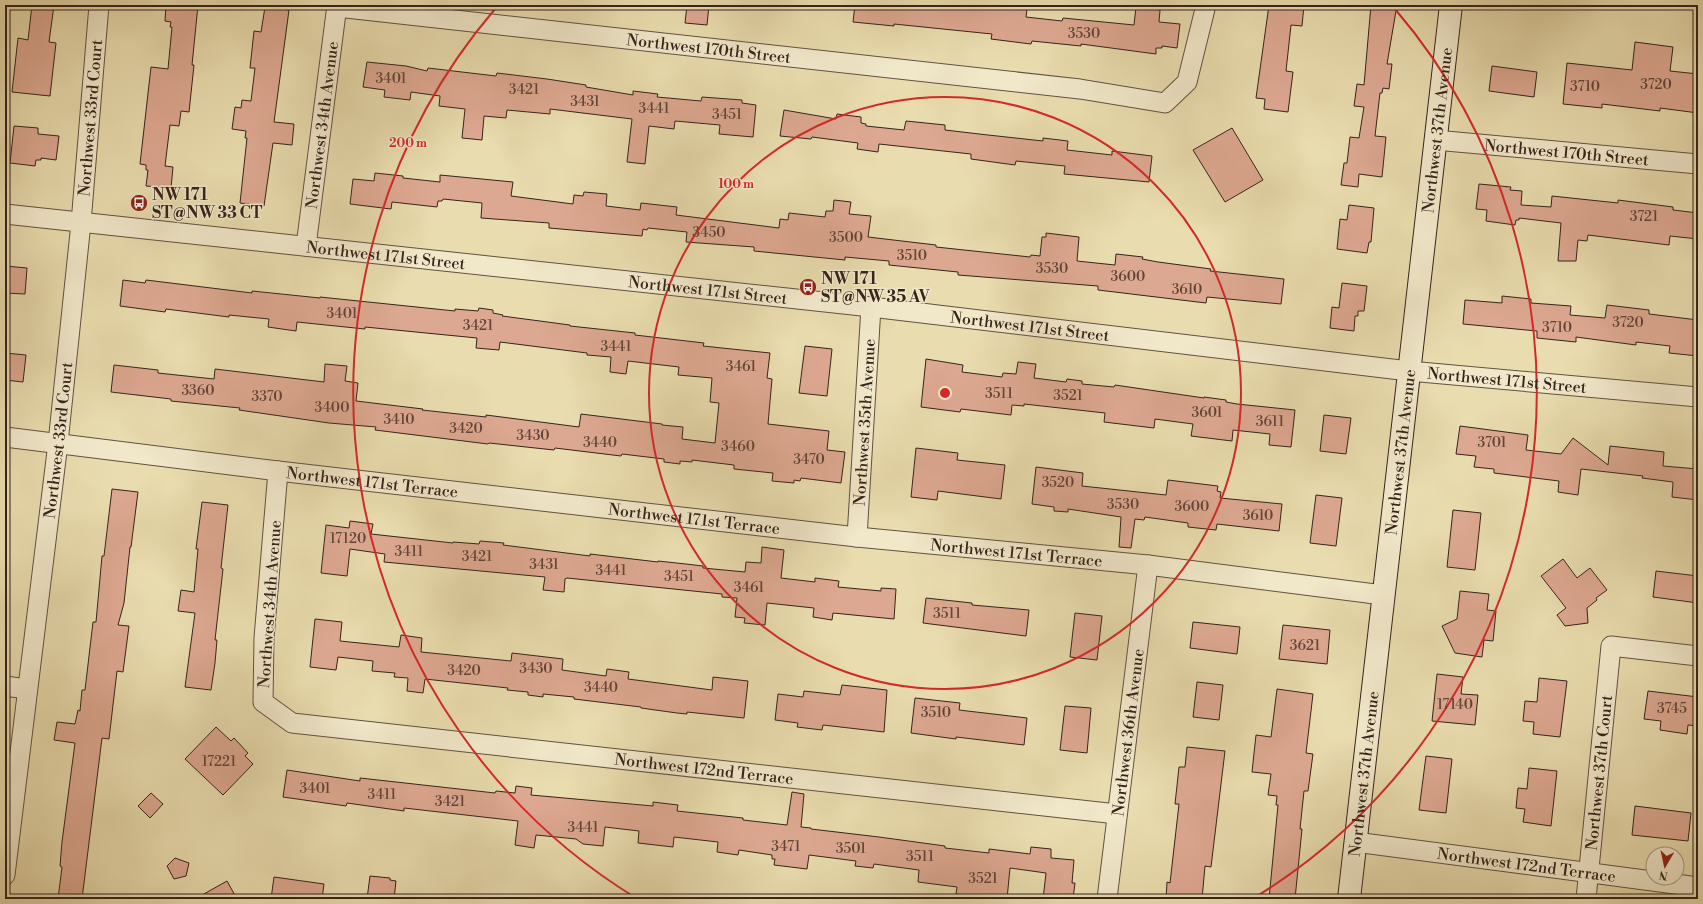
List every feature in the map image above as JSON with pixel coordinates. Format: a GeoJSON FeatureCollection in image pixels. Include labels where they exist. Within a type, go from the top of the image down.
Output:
{"type":"FeatureCollection","features":[{"type":"Feature","properties":{"kind":"main road","name":"Northwest 37th Avenue"},"geometry":{"type":"LineString","coordinates":[[1349,899],[1408,371],[1451,5]]}},
{"type":"Feature","properties":{"kind":"street","name":"Northwest 33rd Court"},"geometry":{"type":"LineString","coordinates":[[5,875],[58,443],[81,223],[99,5]]}},
{"type":"Feature","properties":{"kind":"street","name":"Northwest 170th Street"},"geometry":{"type":"LineString","coordinates":[[337,6],[1080,89],[1165,103],[1187,82],[1206,5]]}},
{"type":"Feature","properties":{"kind":"street","name":"Northwest 34th Avenue"},"geometry":{"type":"LineString","coordinates":[[306,246],[337,6]]}},
{"type":"Feature","properties":{"kind":"street","name":"Northwest 170th Street"},"geometry":{"type":"LineString","coordinates":[[1435,140],[1698,164]]}},
{"type":"Feature","properties":{"kind":"street","name":"Northwest 171st Street"},"geometry":{"type":"LineString","coordinates":[[5,214],[871,307],[1408,371],[1698,397]]}},
{"type":"Feature","properties":{"kind":"street","name":"Northwest 35th Avenue"},"geometry":{"type":"LineString","coordinates":[[857,536],[871,307]]}},
{"type":"Feature","properties":{"kind":"street","name":"Northwest 171st Terrace"},"geometry":{"type":"LineString","coordinates":[[5,437],[278,470],[857,536],[1148,565],[1384,595]]}},
{"type":"Feature","properties":{"kind":"street","name":"Northwest 34th Avenue"},"geometry":{"type":"LineString","coordinates":[[278,470],[264,638],[264,702],[292,723]]}},
{"type":"Feature","properties":{"kind":"street","name":"Northwest 36th Avenue"},"geometry":{"type":"LineString","coordinates":[[1106,899],[1148,565]]}},
{"type":"Feature","properties":{"kind":"street","name":"Northwest 37th Court"},"geometry":{"type":"LineString","coordinates":[[1586,899],[1611,646],[1698,656]]}},
{"type":"Feature","properties":{"kind":"street"},"geometry":{"type":"LineString","coordinates":[[5,686],[27,689]]}},
{"type":"Feature","properties":{"kind":"street","name":"Northwest 172nd Terrace"},"geometry":{"type":"LineString","coordinates":[[292,723],[1117,814]]}},
{"type":"Feature","properties":{"kind":"street","name":"Northwest 172nd Terrace"},"geometry":{"type":"LineString","coordinates":[[1355,842],[1698,887]]}},
{"type":"Feature","properties":{"kind":"building"},"geometry":{"type":"Polygon","coordinates":[[[32,5],[54,5],[49,42],[56,43],[50,96],[12,92],[18,38],[28,40],[32,5]]]}},
{"type":"Feature","properties":{"kind":"building"},"geometry":{"type":"Polygon","coordinates":[[[166,5],[198,5],[189,112],[181,111],[179,126],[170,125],[165,166],[173,167],[171,188],[146,186],[148,170],[146,170],[146,165],[140,164],[151,67],[168,69],[172,27],[170,27],[171,22],[165,21],[166,5]]]}},
{"type":"Feature","properties":{"kind":"building"},"geometry":{"type":"Polygon","coordinates":[[[687,5],[709,5],[707,25],[685,23],[687,5]]]}},
{"type":"Feature","properties":{"kind":"building"},"geometry":{"type":"Polygon","coordinates":[[[855,5],[1017,5],[1017,7],[1027,9],[1026,17],[1062,21],[1063,18],[1134,25],[1136,7],[1160,10],[1159,22],[1180,24],[1177,48],[1162,46],[1162,48],[1156,48],[1156,54],[1081,44],[1081,46],[1032,41],[1031,44],[991,39],[992,34],[894,24],[894,26],[853,22],[855,5]]]}},
{"type":"Feature","properties":{"kind":"building"},"geometry":{"type":"Polygon","coordinates":[[[1269,5],[1304,5],[1302,26],[1291,25],[1286,71],[1293,72],[1288,112],[1264,109],[1265,99],[1256,98],[1269,5]]]}},
{"type":"Feature","properties":{"kind":"building"},"geometry":{"type":"Polygon","coordinates":[[[1371,5],[1397,5],[1387,64],[1392,64],[1389,89],[1383,88],[1382,93],[1380,93],[1375,136],[1386,137],[1382,177],[1359,174],[1358,187],[1341,185],[1344,163],[1347,163],[1350,137],[1359,138],[1364,107],[1354,106],[1357,84],[1364,85],[1371,5]]]}},
{"type":"Feature","properties":{"kind":"building"},"geometry":{"type":"Polygon","coordinates":[[[265,7],[289,10],[274,122],[294,124],[292,145],[273,143],[264,206],[240,203],[247,138],[245,138],[246,131],[232,129],[235,107],[241,108],[242,100],[251,101],[255,68],[250,68],[254,31],[261,32],[265,7]]]}},
{"type":"Feature","properties":{"kind":"building"},"geometry":{"type":"Polygon","coordinates":[[[1635,42],[1673,47],[1670,71],[1698,74],[1698,113],[1660,108],[1660,111],[1602,104],[1602,108],[1563,104],[1567,63],[1632,70],[1635,42]]]}},
{"type":"Feature","properties":{"kind":"building"},"geometry":{"type":"Polygon","coordinates":[[[367,62],[406,66],[427,71],[428,68],[496,76],[497,73],[547,79],[586,85],[586,87],[633,95],[633,91],[658,94],[657,97],[701,101],[702,97],[742,100],[742,103],[756,105],[753,137],[719,134],[720,125],[675,121],[674,129],[649,126],[645,164],[627,162],[632,119],[550,109],[550,114],[507,110],[506,118],[484,116],[482,140],[462,138],[465,109],[439,106],[440,96],[411,92],[410,100],[384,97],[385,90],[363,87],[367,62]]]}},
{"type":"Feature","properties":{"kind":"building"},"geometry":{"type":"Polygon","coordinates":[[[1492,66],[1537,72],[1534,97],[1489,91],[1492,66]]]}},
{"type":"Feature","properties":{"kind":"building"},"geometry":{"type":"Polygon","coordinates":[[[784,110],[836,119],[837,114],[861,117],[861,123],[866,124],[866,126],[904,130],[906,121],[945,125],[945,130],[1043,141],[1043,138],[1068,141],[1067,150],[1112,155],[1112,151],[1152,156],[1149,182],[1064,174],[1065,166],[1016,161],[1015,165],[971,159],[971,154],[879,144],[878,152],[857,149],[858,143],[812,137],[811,139],[780,136],[784,110]]]}},
{"type":"Feature","properties":{"kind":"building"},"geometry":{"type":"Polygon","coordinates":[[[14,126],[38,128],[38,134],[59,136],[56,160],[41,158],[41,160],[36,160],[35,166],[10,163],[14,126]]]}},
{"type":"Feature","properties":{"kind":"building"},"geometry":{"type":"Polygon","coordinates":[[[1232,128],[1263,180],[1225,202],[1193,150],[1232,128]]]}},
{"type":"Feature","properties":{"kind":"building"},"geometry":{"type":"Polygon","coordinates":[[[375,173],[440,182],[440,175],[513,182],[511,196],[573,204],[574,195],[583,196],[584,192],[607,194],[606,206],[640,210],[641,203],[677,207],[676,215],[779,228],[780,219],[788,220],[789,213],[825,217],[826,211],[833,211],[834,200],[851,202],[849,214],[871,216],[868,237],[936,245],[936,247],[1030,257],[1031,255],[1040,256],[1042,237],[1046,237],[1046,233],[1079,237],[1077,261],[1115,265],[1116,254],[1143,257],[1142,259],[1158,262],[1211,269],[1210,271],[1284,279],[1281,304],[1207,297],[1206,303],[1098,290],[1098,286],[958,275],[958,272],[889,265],[889,261],[845,257],[845,260],[754,251],[754,247],[686,242],[687,232],[648,228],[647,230],[643,229],[642,236],[549,228],[549,223],[481,218],[482,203],[443,199],[442,201],[438,201],[437,207],[392,202],[391,209],[350,204],[353,179],[374,181],[375,173]]]}},
{"type":"Feature","properties":{"kind":"building"},"geometry":{"type":"Polygon","coordinates":[[[1479,184],[1511,187],[1510,190],[1522,191],[1521,205],[1551,207],[1552,196],[1618,203],[1618,200],[1673,207],[1673,210],[1698,213],[1698,239],[1670,236],[1669,245],[1588,235],[1587,241],[1578,240],[1576,261],[1558,261],[1561,223],[1519,218],[1519,220],[1516,220],[1515,225],[1486,221],[1487,210],[1476,209],[1479,184]]]}},
{"type":"Feature","properties":{"kind":"building"},"geometry":{"type":"Polygon","coordinates":[[[1349,205],[1374,208],[1371,242],[1369,242],[1367,253],[1337,249],[1340,219],[1347,220],[1349,205]]]}},
{"type":"Feature","properties":{"kind":"building"},"geometry":{"type":"Polygon","coordinates":[[[5,266],[27,268],[25,294],[5,293],[5,266]]]}},
{"type":"Feature","properties":{"kind":"building"},"geometry":{"type":"Polygon","coordinates":[[[123,280],[145,283],[146,280],[252,293],[252,291],[320,297],[455,311],[455,309],[478,311],[479,308],[493,310],[493,313],[503,315],[502,316],[570,326],[635,333],[635,335],[704,343],[703,346],[770,353],[767,378],[772,379],[768,424],[829,431],[827,450],[845,452],[841,483],[801,478],[800,481],[794,480],[794,483],[772,481],[773,473],[734,469],[734,465],[692,460],[692,462],[680,461],[680,464],[664,462],[664,459],[622,454],[621,456],[555,448],[554,450],[488,444],[375,430],[376,427],[329,423],[239,410],[240,408],[171,401],[171,399],[111,392],[114,365],[158,370],[158,373],[214,379],[215,369],[324,382],[325,364],[347,366],[345,381],[358,383],[356,401],[423,409],[422,410],[486,417],[486,415],[579,427],[581,414],[683,427],[682,439],[715,443],[719,403],[710,402],[712,378],[678,375],[679,367],[628,361],[626,374],[610,372],[611,357],[587,355],[587,353],[500,342],[499,350],[476,348],[477,338],[297,322],[296,331],[268,327],[269,319],[229,315],[229,317],[166,309],[165,312],[120,306],[123,280]]]}},
{"type":"Feature","properties":{"kind":"building"},"geometry":{"type":"Polygon","coordinates":[[[1342,283],[1367,286],[1364,311],[1358,311],[1358,316],[1355,316],[1354,331],[1330,328],[1332,307],[1339,308],[1342,283]]]}},
{"type":"Feature","properties":{"kind":"building"},"geometry":{"type":"Polygon","coordinates":[[[1502,296],[1531,299],[1531,303],[1571,306],[1570,315],[1605,318],[1607,305],[1649,310],[1649,314],[1698,320],[1698,356],[1669,353],[1670,346],[1636,342],[1636,345],[1576,337],[1576,342],[1537,338],[1537,331],[1463,324],[1465,300],[1502,303],[1502,296]]]}},
{"type":"Feature","properties":{"kind":"building"},"geometry":{"type":"Polygon","coordinates":[[[805,346],[832,349],[827,396],[799,393],[805,346]]]}},
{"type":"Feature","properties":{"kind":"building"},"geometry":{"type":"Polygon","coordinates":[[[5,353],[26,355],[23,382],[5,380],[5,353]]]}},
{"type":"Feature","properties":{"kind":"building"},"geometry":{"type":"Polygon","coordinates":[[[926,359],[963,365],[962,372],[1002,377],[1003,373],[1016,374],[1018,362],[1036,364],[1034,378],[1066,382],[1067,379],[1082,381],[1082,384],[1114,387],[1115,385],[1226,400],[1226,402],[1237,404],[1295,410],[1291,447],[1269,445],[1270,434],[1233,430],[1232,441],[1191,436],[1193,424],[1155,419],[1154,428],[1104,422],[1105,413],[1024,404],[1024,406],[1012,405],[1011,415],[961,409],[960,412],[921,407],[926,359]]]}},
{"type":"Feature","properties":{"kind":"building"},"geometry":{"type":"Polygon","coordinates":[[[1324,415],[1351,418],[1346,454],[1320,451],[1324,415]]]}},
{"type":"Feature","properties":{"kind":"building"},"geometry":{"type":"Polygon","coordinates":[[[1460,426],[1528,435],[1526,450],[1561,454],[1573,438],[1608,465],[1610,446],[1664,452],[1663,466],[1698,469],[1698,500],[1672,497],[1673,482],[1642,478],[1643,476],[1581,469],[1578,495],[1558,492],[1559,481],[1494,473],[1494,469],[1474,467],[1476,456],[1456,454],[1460,426]]]}},
{"type":"Feature","properties":{"kind":"building"},"geometry":{"type":"Polygon","coordinates":[[[916,448],[958,453],[957,460],[1005,465],[1001,499],[938,491],[937,500],[911,497],[916,448]]]}},
{"type":"Feature","properties":{"kind":"building"},"geometry":{"type":"Polygon","coordinates":[[[1036,467],[1083,473],[1082,486],[1166,495],[1168,480],[1218,486],[1217,491],[1221,492],[1220,498],[1282,504],[1279,531],[1217,524],[1216,530],[1188,527],[1188,523],[1145,517],[1144,520],[1135,519],[1131,548],[1119,547],[1121,517],[1068,509],[1068,512],[1054,511],[1054,507],[1032,504],[1036,467]]]}},
{"type":"Feature","properties":{"kind":"building"},"geometry":{"type":"Polygon","coordinates":[[[112,489],[138,492],[124,603],[118,625],[129,626],[123,672],[117,671],[109,739],[102,738],[82,899],[58,899],[62,867],[60,866],[62,842],[75,743],[54,740],[57,722],[75,724],[78,710],[80,711],[82,690],[85,690],[93,622],[96,622],[102,556],[104,556],[112,489]]]}},
{"type":"Feature","properties":{"kind":"building"},"geometry":{"type":"Polygon","coordinates":[[[1316,495],[1342,498],[1336,546],[1310,543],[1316,495]]]}},
{"type":"Feature","properties":{"kind":"building"},"geometry":{"type":"Polygon","coordinates":[[[202,502],[228,505],[215,640],[217,640],[215,663],[211,690],[185,687],[195,613],[178,611],[181,590],[194,592],[198,549],[196,549],[202,502]]]}},
{"type":"Feature","properties":{"kind":"building"},"geometry":{"type":"Polygon","coordinates":[[[1453,510],[1481,513],[1475,570],[1447,567],[1453,510]]]}},
{"type":"Feature","properties":{"kind":"building"},"geometry":{"type":"Polygon","coordinates":[[[350,521],[373,524],[371,534],[453,543],[479,544],[480,541],[504,543],[503,545],[590,556],[590,554],[658,561],[703,566],[703,568],[745,572],[746,562],[761,563],[762,547],[784,550],[781,578],[815,582],[815,578],[839,581],[838,587],[881,591],[881,588],[896,589],[894,619],[833,613],[832,620],[813,617],[814,608],[767,603],[765,625],[744,623],[745,618],[735,617],[737,598],[722,597],[722,594],[567,578],[565,579],[564,592],[543,590],[545,577],[384,562],[385,554],[350,549],[347,576],[321,573],[326,525],[349,528],[350,521]]]}},
{"type":"Feature","properties":{"kind":"building"},"geometry":{"type":"Polygon","coordinates":[[[1563,559],[1577,578],[1590,568],[1607,590],[1596,598],[1597,600],[1587,608],[1588,623],[1565,626],[1557,615],[1566,608],[1541,576],[1563,559]]]}},
{"type":"Feature","properties":{"kind":"building"},"geometry":{"type":"Polygon","coordinates":[[[1656,571],[1698,576],[1698,603],[1653,597],[1656,571]]]}},
{"type":"Feature","properties":{"kind":"building"},"geometry":{"type":"Polygon","coordinates":[[[1460,591],[1489,594],[1487,610],[1496,611],[1493,641],[1484,640],[1482,657],[1455,653],[1442,626],[1457,619],[1460,591]]]}},
{"type":"Feature","properties":{"kind":"building"},"geometry":{"type":"Polygon","coordinates":[[[926,598],[972,603],[972,605],[1029,610],[1026,636],[923,623],[926,598]]]}},
{"type":"Feature","properties":{"kind":"building"},"geometry":{"type":"Polygon","coordinates":[[[1075,613],[1102,616],[1097,660],[1070,657],[1075,613]]]}},
{"type":"Feature","properties":{"kind":"building"},"geometry":{"type":"Polygon","coordinates":[[[315,619],[342,622],[340,641],[399,647],[401,635],[422,638],[421,652],[511,661],[512,653],[563,659],[562,670],[606,676],[607,669],[629,672],[628,679],[712,690],[713,677],[748,681],[744,718],[687,712],[687,714],[677,713],[574,699],[574,697],[543,694],[543,697],[528,695],[528,692],[507,690],[508,688],[425,679],[423,693],[407,691],[408,678],[394,677],[395,673],[372,671],[373,661],[338,657],[336,670],[310,667],[315,619]]]}},
{"type":"Feature","properties":{"kind":"building"},"geometry":{"type":"Polygon","coordinates":[[[1193,622],[1240,627],[1237,654],[1190,648],[1193,622]]]}},
{"type":"Feature","properties":{"kind":"building"},"geometry":{"type":"Polygon","coordinates":[[[1283,625],[1330,630],[1327,664],[1279,659],[1283,625]]]}},
{"type":"Feature","properties":{"kind":"building"},"geometry":{"type":"Polygon","coordinates":[[[1437,674],[1463,677],[1461,694],[1478,695],[1475,725],[1432,721],[1437,674]]]}},
{"type":"Feature","properties":{"kind":"building"},"geometry":{"type":"Polygon","coordinates":[[[1539,678],[1567,681],[1560,737],[1533,734],[1534,722],[1523,721],[1525,701],[1537,702],[1539,678]]]}},
{"type":"Feature","properties":{"kind":"building"},"geometry":{"type":"Polygon","coordinates":[[[1197,682],[1223,685],[1219,720],[1193,717],[1197,682]]]}},
{"type":"Feature","properties":{"kind":"building"},"geometry":{"type":"Polygon","coordinates":[[[842,685],[887,690],[884,732],[823,725],[822,730],[797,727],[798,723],[775,720],[778,694],[803,697],[804,691],[840,695],[842,685]]]}},
{"type":"Feature","properties":{"kind":"building"},"geometry":{"type":"Polygon","coordinates":[[[1277,689],[1313,694],[1306,753],[1313,754],[1308,791],[1304,791],[1295,899],[1269,899],[1278,805],[1276,805],[1277,796],[1268,795],[1271,774],[1252,772],[1256,735],[1271,737],[1277,689]]]}},
{"type":"Feature","properties":{"kind":"building"},"geometry":{"type":"Polygon","coordinates":[[[1648,691],[1698,697],[1698,726],[1688,725],[1687,734],[1660,730],[1661,721],[1644,719],[1648,691]]]}},
{"type":"Feature","properties":{"kind":"building"},"geometry":{"type":"Polygon","coordinates":[[[915,698],[960,703],[959,710],[1027,718],[1024,745],[956,737],[956,739],[911,733],[915,698]]]}},
{"type":"Feature","properties":{"kind":"building"},"geometry":{"type":"Polygon","coordinates":[[[1065,706],[1091,708],[1087,753],[1060,750],[1065,706]]]}},
{"type":"Feature","properties":{"kind":"building"},"geometry":{"type":"Polygon","coordinates":[[[216,727],[231,741],[234,738],[248,753],[245,756],[253,764],[223,795],[185,759],[216,727]]]}},
{"type":"Feature","properties":{"kind":"building"},"geometry":{"type":"Polygon","coordinates":[[[1187,747],[1225,751],[1211,867],[1205,866],[1202,899],[1166,899],[1167,882],[1170,883],[1179,804],[1175,804],[1179,767],[1185,767],[1187,747]]]}},
{"type":"Feature","properties":{"kind":"building"},"geometry":{"type":"Polygon","coordinates":[[[1426,756],[1452,759],[1446,813],[1419,810],[1426,756]]]}},
{"type":"Feature","properties":{"kind":"building"},"geometry":{"type":"Polygon","coordinates":[[[1529,768],[1557,771],[1551,826],[1523,822],[1525,809],[1516,808],[1518,788],[1527,789],[1529,768]]]}},
{"type":"Feature","properties":{"kind":"building"},"geometry":{"type":"Polygon","coordinates":[[[287,770],[360,781],[360,778],[495,793],[496,791],[515,793],[516,786],[532,788],[531,795],[653,806],[653,802],[678,805],[677,811],[743,818],[743,820],[787,825],[792,792],[804,794],[801,827],[989,853],[989,849],[1030,854],[1031,847],[1051,849],[1051,858],[1074,860],[1072,883],[1075,883],[1073,899],[1043,899],[1046,873],[1010,868],[1007,899],[970,899],[971,896],[956,894],[957,887],[918,882],[919,870],[874,864],[873,868],[855,866],[856,861],[809,855],[807,869],[774,865],[775,859],[772,859],[772,855],[739,850],[738,855],[717,852],[718,842],[674,837],[673,847],[638,843],[639,831],[605,827],[603,846],[583,844],[576,839],[536,835],[534,848],[515,845],[518,821],[404,808],[404,811],[347,803],[346,806],[283,797],[287,770]]]}},
{"type":"Feature","properties":{"kind":"building"},"geometry":{"type":"Polygon","coordinates":[[[151,793],[163,804],[150,818],[138,806],[151,793]]]}},
{"type":"Feature","properties":{"kind":"building"},"geometry":{"type":"Polygon","coordinates":[[[1635,806],[1691,813],[1688,841],[1632,835],[1635,806]]]}},
{"type":"Feature","properties":{"kind":"building"},"geometry":{"type":"Polygon","coordinates":[[[175,858],[189,863],[186,876],[174,879],[167,866],[175,858]]]}},
{"type":"Feature","properties":{"kind":"building"},"geometry":{"type":"Polygon","coordinates":[[[370,876],[390,878],[390,880],[396,881],[394,899],[367,899],[370,876]]]}},
{"type":"Feature","properties":{"kind":"building"},"geometry":{"type":"Polygon","coordinates":[[[274,877],[324,884],[322,899],[271,899],[274,877]]]}},
{"type":"Feature","properties":{"kind":"building"},"geometry":{"type":"Polygon","coordinates":[[[227,881],[237,899],[195,899],[227,881]]]}},
{"type":"Feature","properties":{"kind":"place","name":"NW 171 ST@NW 33 CT"},"geometry":{"type":"Point","coordinates":[139,203]}},
{"type":"Feature","properties":{"kind":"place","name":"NW 171 ST@NW 35 AV"},"geometry":{"type":"Point","coordinates":[808,287]}}]}
